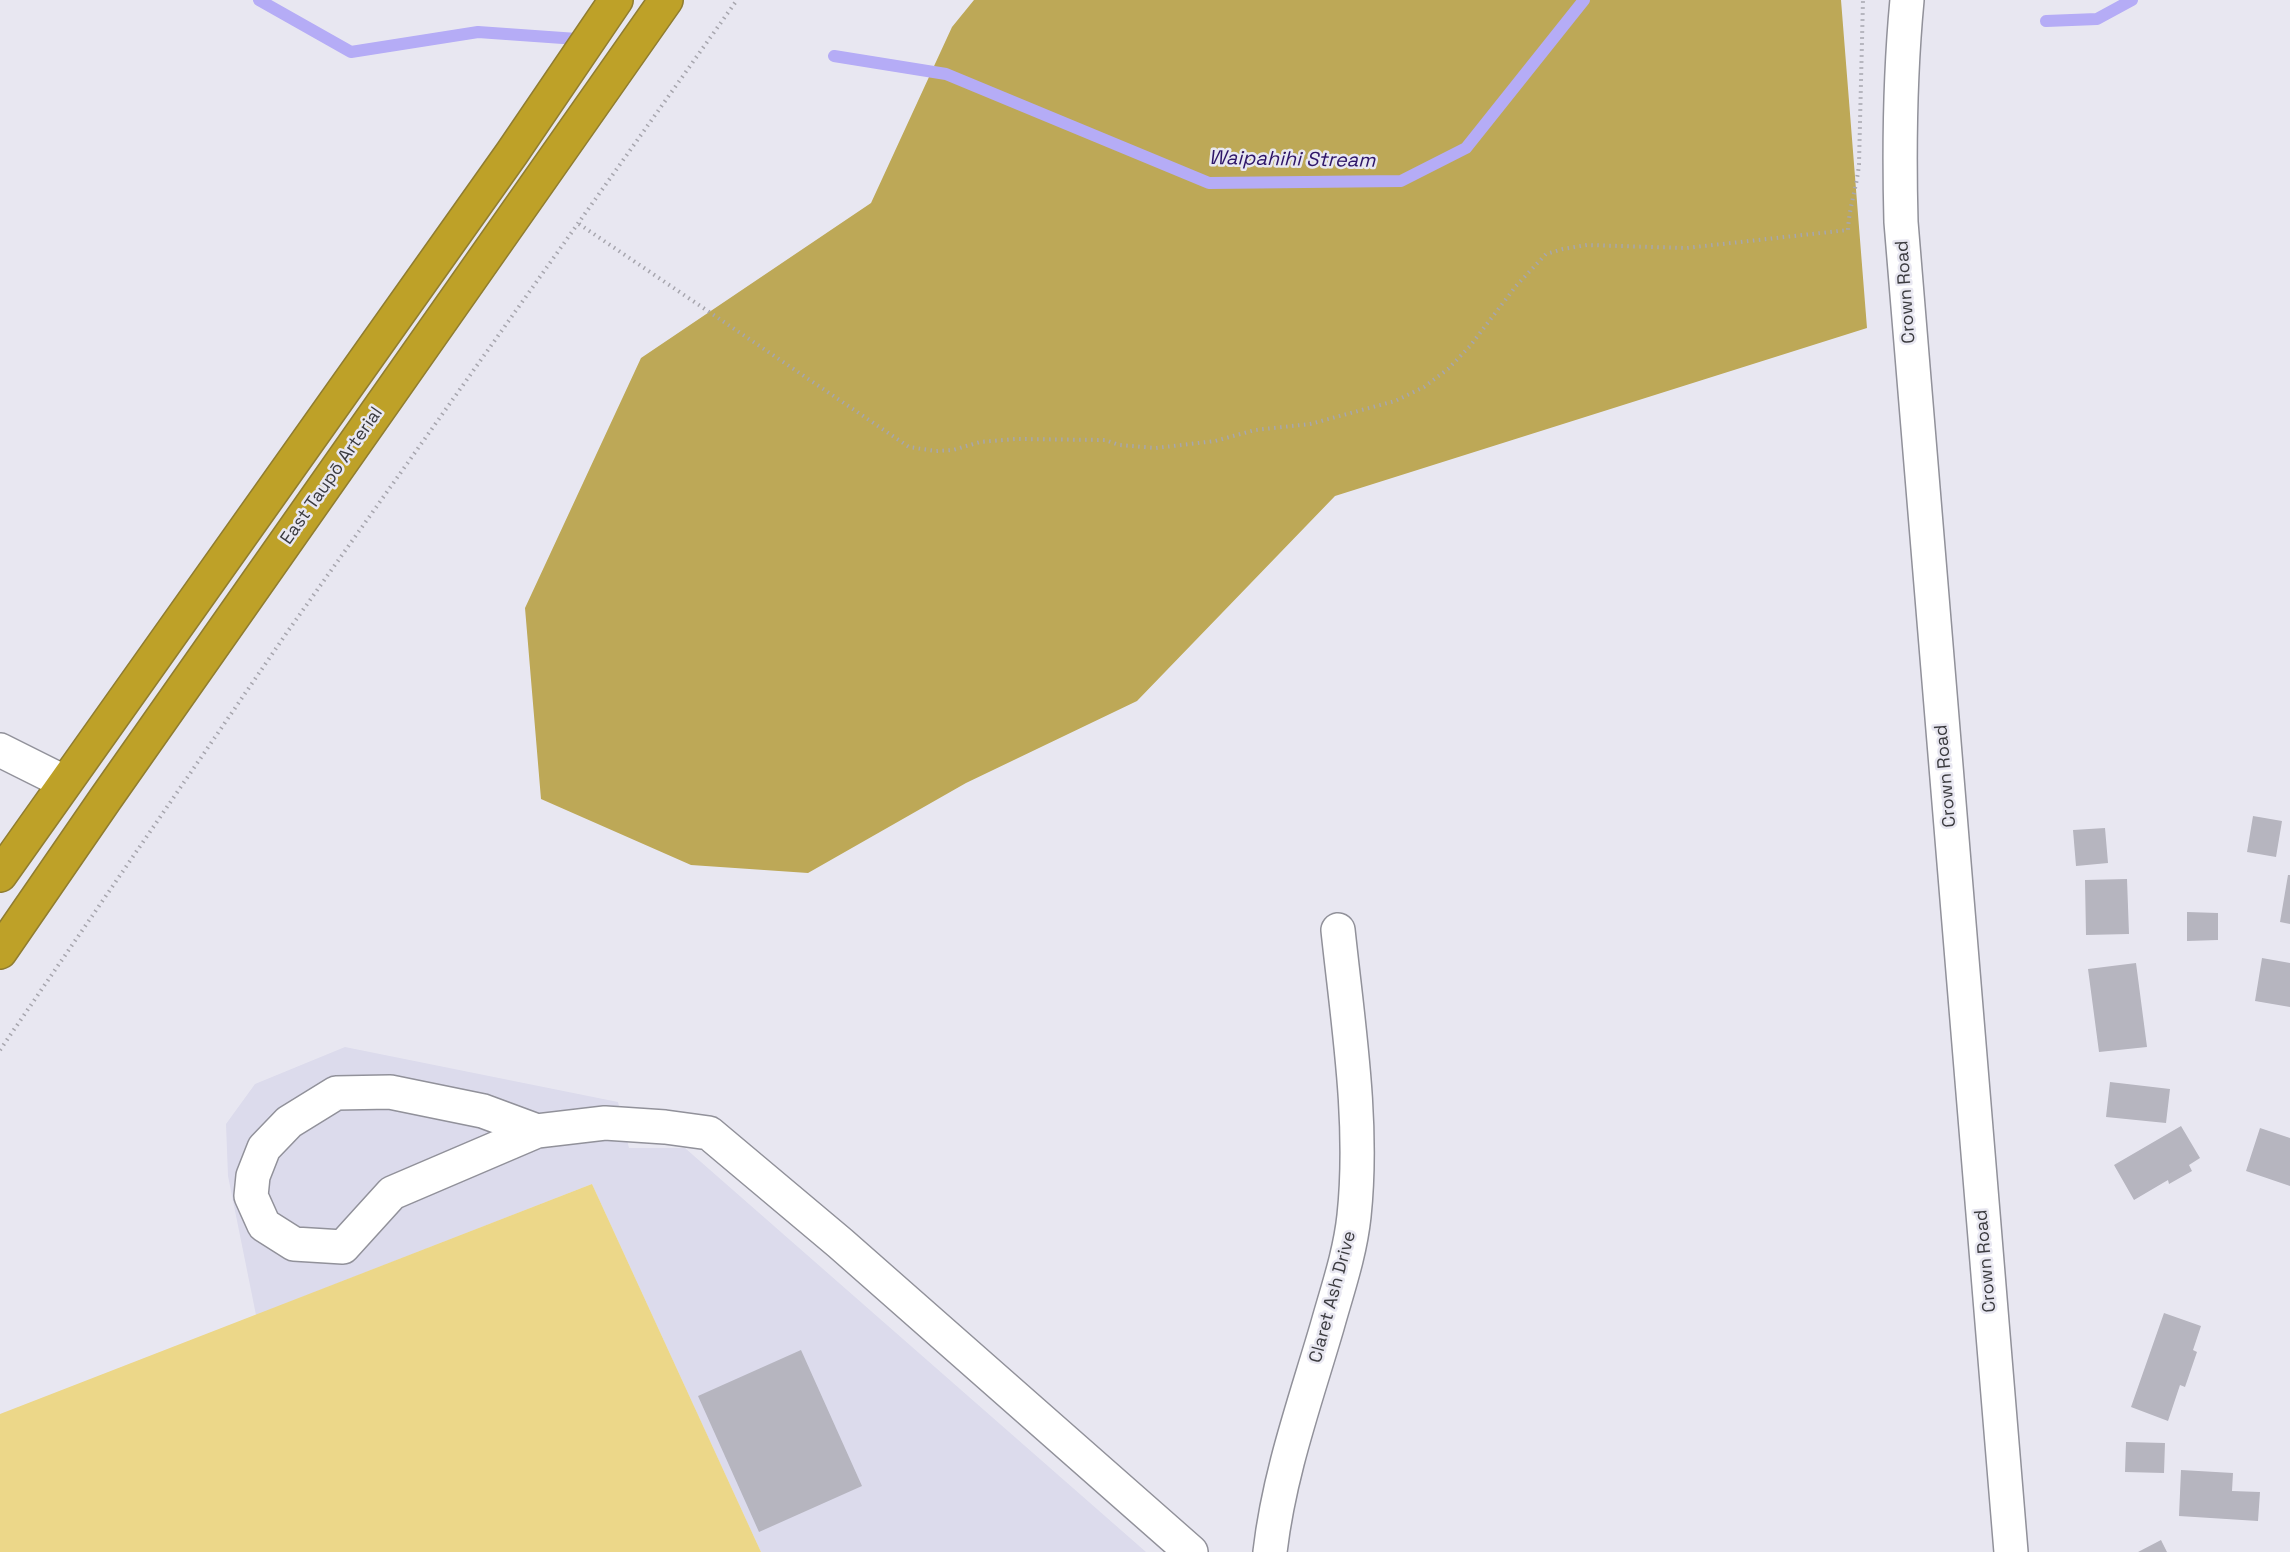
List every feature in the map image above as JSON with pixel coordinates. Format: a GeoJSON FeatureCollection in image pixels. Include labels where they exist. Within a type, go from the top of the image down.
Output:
{"type":"FeatureCollection","features":[{"type":"Feature","properties":{"kind":"highway"},"geometry":{"type":"LineString","coordinates":[[0,875],[512,153],[616,0]]}},
{"type":"Feature","properties":{"kind":"highway","name":"East Taupō Arterial"},"geometry":{"type":"LineString","coordinates":[[0,952],[112,788],[666,0]]}},
{"type":"Feature","properties":{"kind":"street","name":"Crown Road"},"geometry":{"type":"LineString","coordinates":[[1907,0],[1899,131],[1900,222],[2011,1552]]}},
{"type":"Feature","properties":{"kind":"street"},"geometry":{"type":"LineString","coordinates":[[0,750],[64,782]]}},
{"type":"Feature","properties":{"kind":"street","name":"Claret Ash Drive"},"geometry":{"type":"LineString","coordinates":[[1270,1552],[1279,1490],[1342,1274],[1354,1217],[1356,1151],[1353,1076],[1338,930]]}},
{"type":"Feature","properties":{"kind":"street"},"geometry":{"type":"LineString","coordinates":[[537,1131],[483,1111],[390,1092],[336,1093],[289,1122],[264,1148],[253,1176],[251,1196],[264,1226],[294,1244],[343,1246],[392,1193],[537,1131],[604,1123],[665,1127],[709,1133],[840,1243],[1191,1552]]}},
{"type":"Feature","properties":{"kind":"path"},"geometry":{"type":"LineString","coordinates":[[0,1050],[288,631],[737,0]]}},
{"type":"Feature","properties":{"kind":"path"},"geometry":{"type":"LineString","coordinates":[[579,224],[909,447],[936,451],[952,450],[993,440],[1036,439],[1105,440],[1119,445],[1156,448],[1215,441],[1255,430],[1310,424],[1395,401],[1424,387],[1448,369],[1470,346],[1516,286],[1546,254],[1587,245],[1686,248],[1848,230],[1850,205],[1857,184],[1859,164],[1863,0]]}},
{"type":"Feature","properties":{"kind":"shaded area"},"geometry":{"type":"Polygon","coordinates":[[[974,0],[1841,0],[1867,328],[1335,496],[1137,701],[966,783],[808,873],[691,865],[541,799],[525,608],[641,358],[871,203],[952,27],[974,0]]]}},
{"type":"Feature","properties":{"kind":"shaded area"},"geometry":{"type":"Polygon","coordinates":[[[345,1047],[618,1102],[629,1148],[685,1148],[1146,1552],[761,1552],[592,1184],[256,1315],[228,1176],[226,1124],[255,1084],[345,1047]]]}},
{"type":"Feature","properties":{"kind":"shaded area"},"geometry":{"type":"Polygon","coordinates":[[[592,1184],[761,1552],[0,1552],[0,1414],[592,1184]]]}},
{"type":"Feature","properties":{"kind":"building"},"geometry":{"type":"Polygon","coordinates":[[[2253,816],[2282,821],[2276,857],[2247,852],[2253,816]]]}},
{"type":"Feature","properties":{"kind":"building"},"geometry":{"type":"Polygon","coordinates":[[[2105,828],[2108,863],[2076,866],[2073,830],[2105,828]]]}},
{"type":"Feature","properties":{"kind":"building"},"geometry":{"type":"Polygon","coordinates":[[[2288,875],[2290,875],[2290,924],[2280,922],[2288,875]]]}},
{"type":"Feature","properties":{"kind":"building"},"geometry":{"type":"Polygon","coordinates":[[[2127,879],[2129,934],[2086,935],[2085,880],[2127,879]]]}},
{"type":"Feature","properties":{"kind":"building"},"geometry":{"type":"Polygon","coordinates":[[[2187,912],[2218,913],[2218,940],[2187,941],[2187,912]]]}},
{"type":"Feature","properties":{"kind":"building"},"geometry":{"type":"Polygon","coordinates":[[[2262,958],[2290,963],[2290,1007],[2255,1001],[2262,958]]]}},
{"type":"Feature","properties":{"kind":"building"},"geometry":{"type":"Polygon","coordinates":[[[2136,963],[2147,1047],[2099,1052],[2088,969],[2136,963]]]}},
{"type":"Feature","properties":{"kind":"building"},"geometry":{"type":"Polygon","coordinates":[[[2110,1082],[2170,1089],[2166,1123],[2106,1117],[2110,1082]]]}},
{"type":"Feature","properties":{"kind":"building"},"geometry":{"type":"Polygon","coordinates":[[[2181,1126],[2200,1158],[2189,1165],[2192,1171],[2169,1184],[2168,1180],[2134,1200],[2114,1165],[2181,1126]]]}},
{"type":"Feature","properties":{"kind":"building"},"geometry":{"type":"Polygon","coordinates":[[[2260,1128],[2290,1138],[2290,1186],[2246,1171],[2260,1128]]]}},
{"type":"Feature","properties":{"kind":"building"},"geometry":{"type":"Polygon","coordinates":[[[2164,1313],[2201,1326],[2193,1350],[2197,1352],[2185,1387],[2180,1385],[2168,1421],[2131,1407],[2164,1313]]]}},
{"type":"Feature","properties":{"kind":"building"},"geometry":{"type":"Polygon","coordinates":[[[801,1350],[862,1486],[759,1532],[698,1396],[801,1350]]]}},
{"type":"Feature","properties":{"kind":"building"},"geometry":{"type":"Polygon","coordinates":[[[2126,1442],[2165,1443],[2164,1473],[2125,1472],[2126,1442]]]}},
{"type":"Feature","properties":{"kind":"building"},"geometry":{"type":"Polygon","coordinates":[[[2181,1470],[2233,1473],[2232,1491],[2260,1492],[2258,1521],[2179,1516],[2181,1470]]]}},
{"type":"Feature","properties":{"kind":"building"},"geometry":{"type":"Polygon","coordinates":[[[2161,1540],[2167,1552],[2138,1552],[2161,1540]]]}},
{"type":"Feature","properties":{"kind":"waterway","name":"Waipahihi Stream"},"geometry":{"type":"LineString","coordinates":[[259,0],[351,52],[478,32],[577,39]]}},
{"type":"Feature","properties":{"kind":"waterway","name":"Waipahihi Stream"},"geometry":{"type":"LineString","coordinates":[[834,56],[946,74],[1209,183],[1401,181],[1466,148],[1584,0]]}},
{"type":"Feature","properties":{"kind":"waterway","name":"Waipahihi Stream"},"geometry":{"type":"LineString","coordinates":[[2046,21],[2097,19],[2132,0]]}}]}
